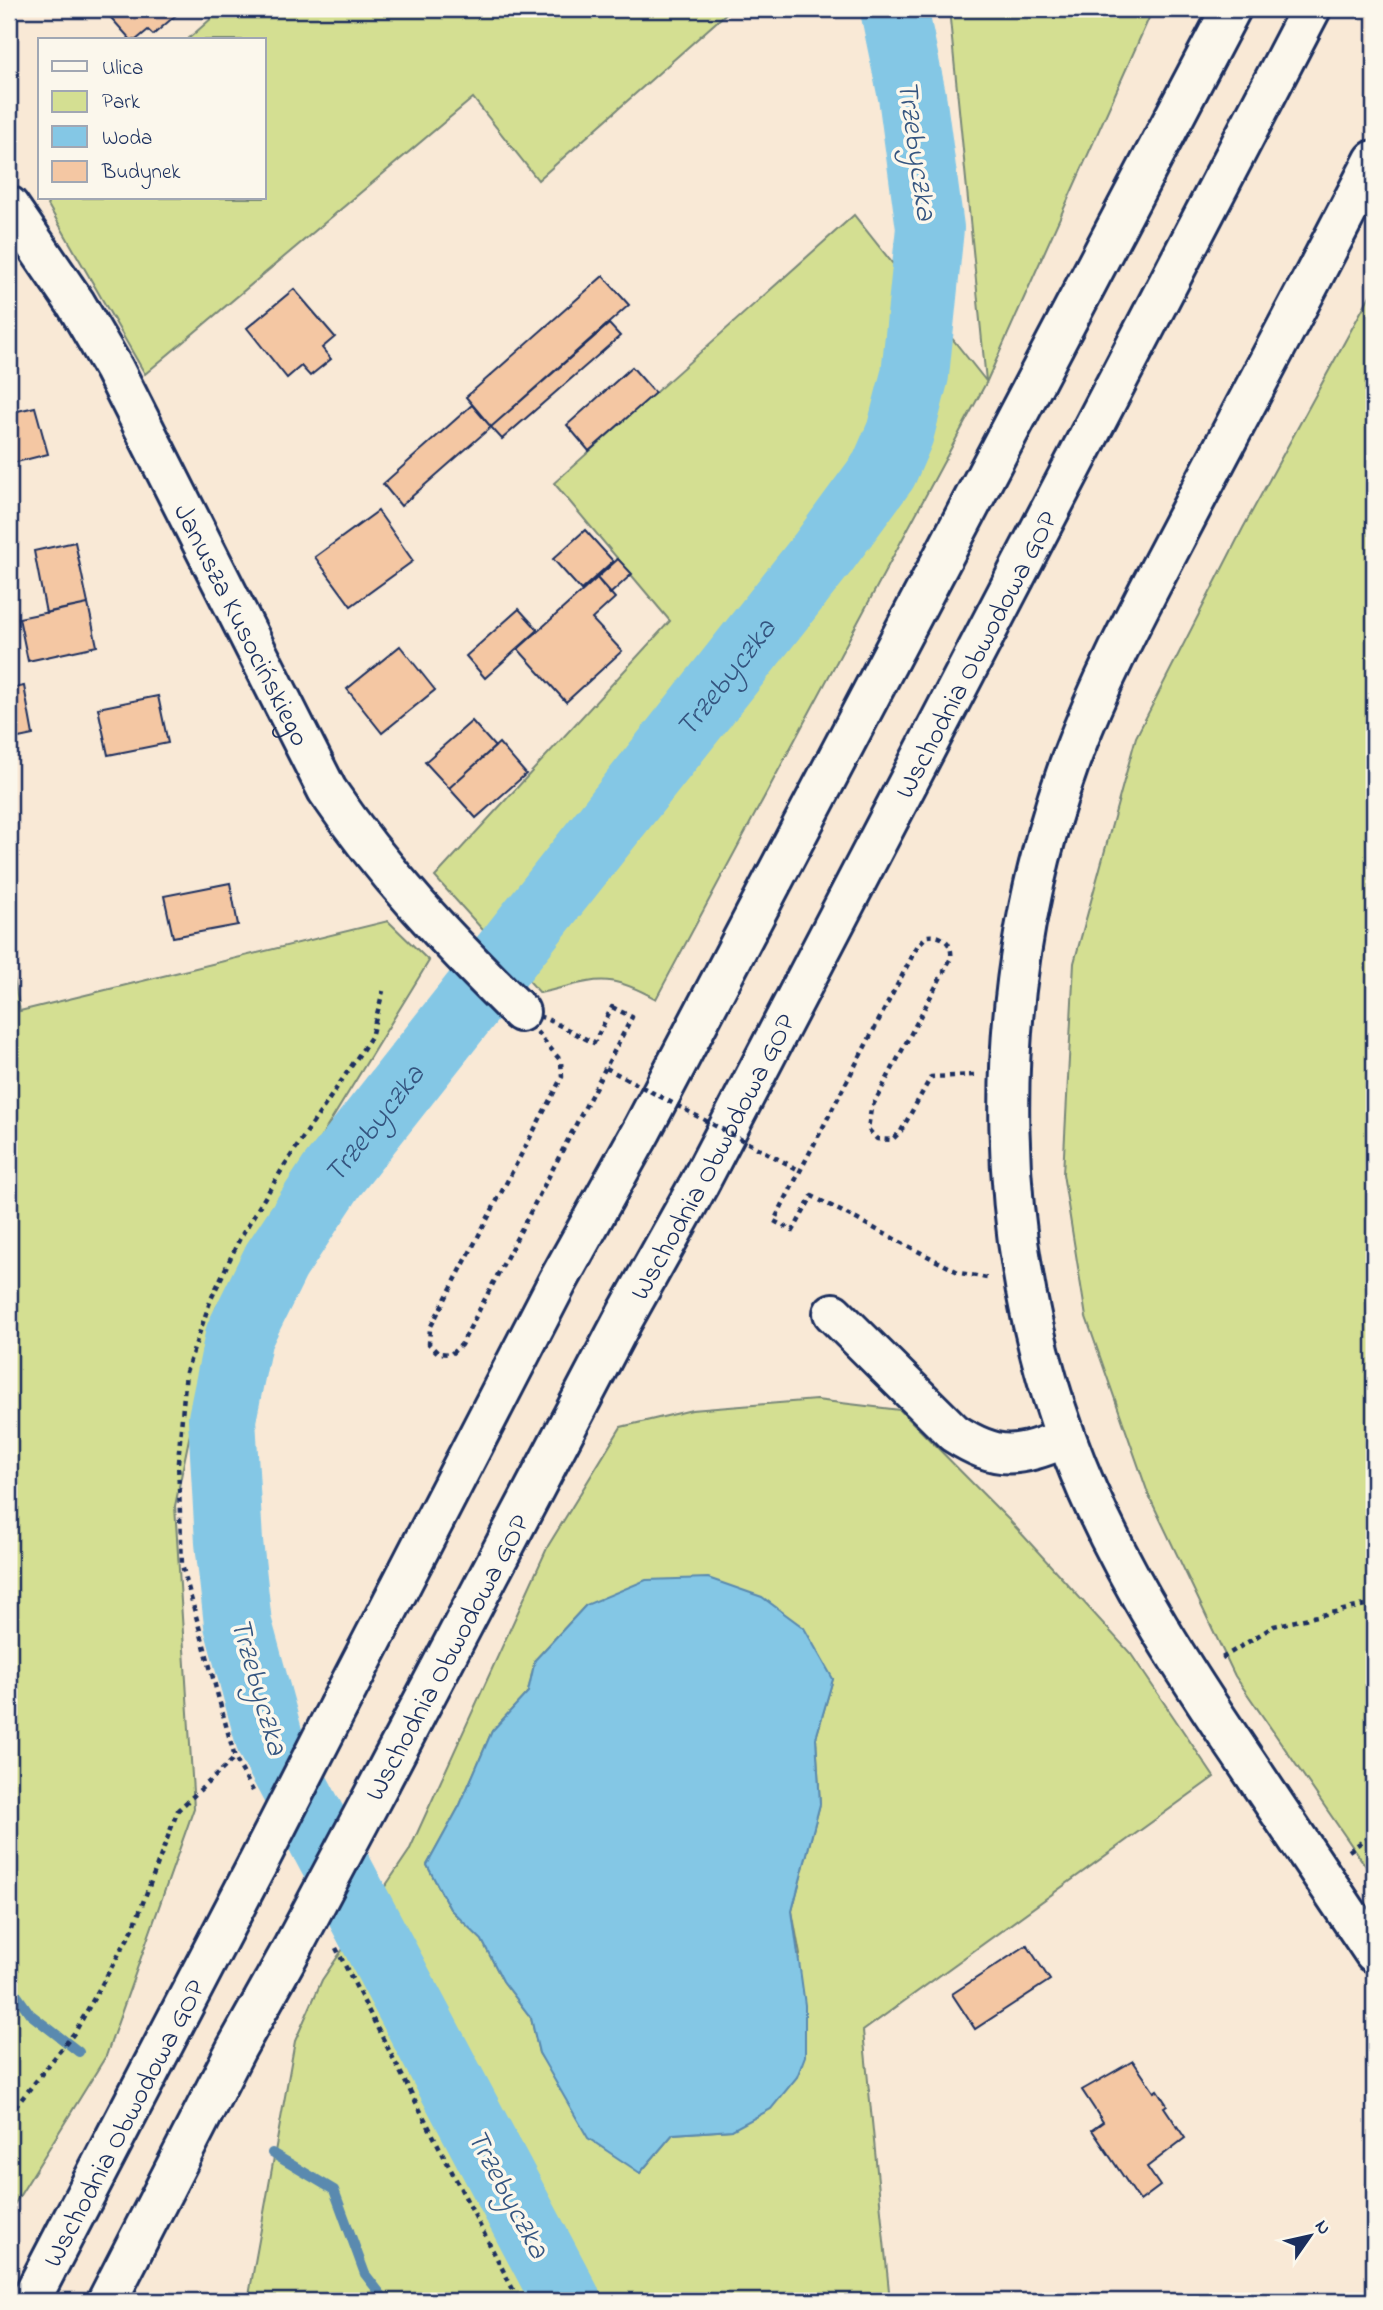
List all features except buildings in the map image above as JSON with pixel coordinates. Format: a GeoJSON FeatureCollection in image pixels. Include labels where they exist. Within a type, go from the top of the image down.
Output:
{"type":"FeatureCollection","features":[{"type":"Feature","properties":{"kind":"main road","name":"Wschodnia Obwodowa GOP"},"geometry":{"type":"LineString","coordinates":[[30,2301],[558,1281],[649,1119],[1231,9]]}},
{"type":"Feature","properties":{"kind":"main road","name":"Wschodnia Obwodowa GOP"},"geometry":{"type":"LineString","coordinates":[[107,2301],[236,2049],[312,1941],[381,1781],[622,1320],[699,1184],[1311,9]]}},
{"type":"Feature","properties":{"kind":"main road"},"geometry":{"type":"LineString","coordinates":[[1374,160],[1102,685],[1072,756],[1034,878],[1022,946],[1011,1041],[1008,1110],[1012,1185],[1027,1296],[1045,1373],[1087,1491],[1123,1564],[1204,1669],[1374,1953]]}},
{"type":"Feature","properties":{"kind":"main road","name":"Janusza Kusocińskiego"},"geometry":{"type":"LineString","coordinates":[[9,206],[76,304],[114,369],[327,790],[356,833],[422,914],[520,1012]]}},
{"type":"Feature","properties":{"kind":"main road"},"geometry":{"type":"LineString","coordinates":[[834,1313],[954,1433],[974,1446],[993,1454],[1010,1455],[1028,1452],[1066,1438]]}},
{"type":"Feature","properties":{"kind":"path"},"geometry":{"type":"LineString","coordinates":[[983,1075],[932,1076],[901,1131],[888,1141],[877,1139],[868,1129],[871,1109],[951,958],[948,943],[941,937],[927,936],[920,942],[774,1221],[793,1231],[812,1196],[960,1273],[980,1279],[999,1276]]}},
{"type":"Feature","properties":{"kind":"path"},"geometry":{"type":"LineString","coordinates":[[254,1794],[235,1758],[182,1565],[178,1462],[186,1372],[211,1300],[240,1238],[300,1142],[371,1037],[383,991]]}},
{"type":"Feature","properties":{"kind":"path"},"geometry":{"type":"LineString","coordinates":[[520,1012],[563,1066],[560,1082],[430,1328],[429,1344],[438,1353],[451,1354],[461,1345],[632,1017],[612,1007],[594,1043],[560,1025]]}},
{"type":"Feature","properties":{"kind":"path"},"geometry":{"type":"LineString","coordinates":[[606,1068],[799,1170]]}},
{"type":"Feature","properties":{"kind":"path"},"geometry":{"type":"LineString","coordinates":[[1204,1669],[1274,1626],[1374,1603]]}},
{"type":"Feature","properties":{"kind":"path"},"geometry":{"type":"LineString","coordinates":[[9,2115],[75,2032],[133,1929],[178,1810],[235,1758]]}},
{"type":"Feature","properties":{"kind":"path"},"geometry":{"type":"LineString","coordinates":[[1346,1853],[1374,1833]]}},
{"type":"Feature","properties":{"kind":"path"},"geometry":{"type":"LineString","coordinates":[[312,1941],[519,2301]]}},
{"type":"Feature","properties":{"kind":"green space"},"geometry":{"type":"Polygon","coordinates":[[[222,9],[731,9],[538,180],[473,98],[145,374],[45,200],[266,200],[266,38],[189,38],[222,9]]]}},
{"type":"Feature","properties":{"kind":"green space"},"geometry":{"type":"Polygon","coordinates":[[[949,9],[1153,9],[986,383],[656,999],[611,981],[587,982],[540,993],[435,877],[670,621],[554,483],[854,215],[986,381],[949,9]]]}},
{"type":"Feature","properties":{"kind":"green space"},"geometry":{"type":"Polygon","coordinates":[[[1374,288],[1374,1878],[1235,1676],[1149,1496],[1086,1317],[1063,1174],[1074,963],[1136,737],[1243,528],[1374,288]]]}},
{"type":"Feature","properties":{"kind":"green space"},"geometry":{"type":"Polygon","coordinates":[[[388,921],[429,961],[216,1308],[175,1506],[194,1808],[106,2056],[9,2213],[9,953],[20,1011],[388,921]]]}},
{"type":"Feature","properties":{"kind":"green space"},"geometry":{"type":"Polygon","coordinates":[[[816,1400],[900,1410],[1010,1521],[1131,1654],[1214,1777],[863,2031],[890,2301],[248,2301],[295,2041],[322,1980],[409,1851],[548,1546],[621,1427],[692,1410],[816,1400]],[[586,1605],[535,1660],[528,1692],[492,1731],[460,1805],[427,1865],[450,1909],[482,1940],[503,1981],[531,2018],[539,2053],[561,2087],[640,2173],[673,2134],[732,2130],[800,1955],[792,1911],[820,1804],[816,1738],[833,1679],[586,1605]]]}},
{"type":"Feature","properties":{"kind":"water"},"geometry":{"type":"Polygon","coordinates":[[[708,1578],[762,1597],[804,1628],[833,1679],[816,1738],[820,1804],[792,1911],[805,2005],[805,2056],[797,2077],[771,2109],[732,2130],[673,2134],[640,2173],[588,2138],[539,2053],[531,2018],[503,1981],[482,1940],[450,1909],[427,1865],[460,1805],[492,1731],[528,1692],[535,1660],[586,1605],[646,1580],[708,1578]]]}},
{"type":"Feature","properties":{"kind":"waterway","name":"Trzebyczka"},"geometry":{"type":"LineString","coordinates":[[567,2301],[270,1741],[238,1624],[229,1542],[222,1419],[239,1336],[276,1261],[332,1176],[823,553],[884,470],[900,433],[915,375],[930,228],[912,96],[894,9]]}},
{"type":"Feature","properties":{"kind":"waterway"},"geometry":{"type":"LineString","coordinates":[[9,1984],[30,2014],[79,2052]]}},
{"type":"Feature","properties":{"kind":"waterway"},"geometry":{"type":"LineString","coordinates":[[272,2153],[334,2190],[365,2274],[386,2301]]}}]}
